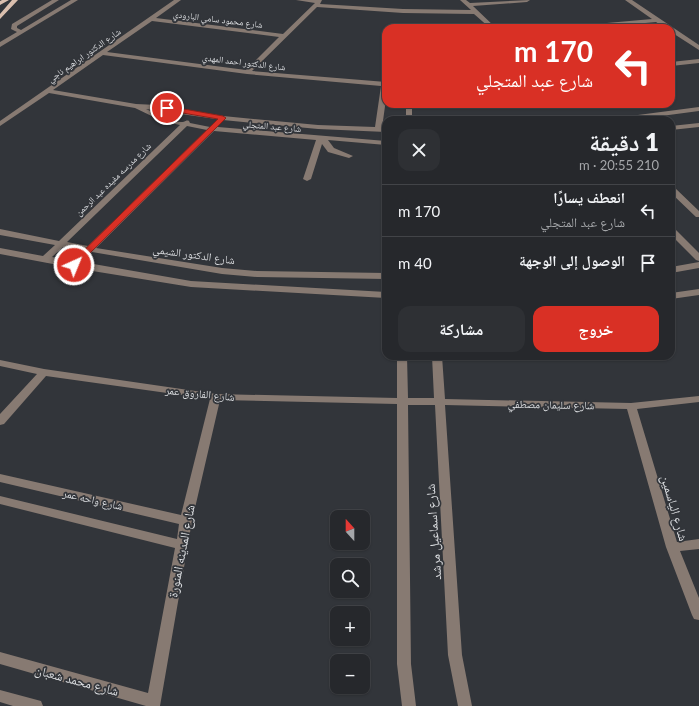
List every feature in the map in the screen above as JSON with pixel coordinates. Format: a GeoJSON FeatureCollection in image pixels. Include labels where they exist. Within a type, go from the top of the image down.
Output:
{"type":"FeatureCollection","features":[{"type":"Feature","properties":{"kind":"main road"},"geometry":{"type":"LineString","coordinates":[[0,3],[6,0]]}},
{"type":"Feature","properties":{"kind":"main road"},"geometry":{"type":"LineString","coordinates":[[0,17],[14,0]]}},
{"type":"Feature","properties":{"kind":"street"},"geometry":{"type":"LineString","coordinates":[[22,32],[14,29],[14,25],[56,0]]}},
{"type":"Feature","properties":{"kind":"street"},"geometry":{"type":"LineString","coordinates":[[0,45],[75,0]]}},
{"type":"Feature","properties":{"kind":"street","name":"شارع الدكتور ابراهيم ناجي"},"geometry":{"type":"LineString","coordinates":[[0,124],[178,0]]}},
{"type":"Feature","properties":{"kind":"street"},"geometry":{"type":"LineString","coordinates":[[299,0],[382,10],[475,12]]}},
{"type":"Feature","properties":{"kind":"street"},"geometry":{"type":"LineString","coordinates":[[465,2],[473,0]]}},
{"type":"Feature","properties":{"kind":"street"},"geometry":{"type":"LineString","coordinates":[[465,2],[527,0]]}},
{"type":"Feature","properties":{"kind":"street"},"geometry":{"type":"LineString","coordinates":[[628,0],[664,24]]}},
{"type":"Feature","properties":{"kind":"street"},"geometry":{"type":"LineString","coordinates":[[247,72],[319,2]]}},
{"type":"Feature","properties":{"kind":"street"},"geometry":{"type":"LineString","coordinates":[[465,2],[488,24]]}},
{"type":"Feature","properties":{"kind":"street","name":"شارع محمود سامي البارودي"},"geometry":{"type":"LineString","coordinates":[[156,15],[290,31]]}},
{"type":"Feature","properties":{"kind":"street","name":"شارع محمود سامي البارودي"},"geometry":{"type":"LineString","coordinates":[[150,19],[284,36]]}},
{"type":"Feature","properties":{"kind":"street"},"geometry":{"type":"LineString","coordinates":[[616,24],[658,20]]}},
{"type":"Feature","properties":{"kind":"street"},"geometry":{"type":"LineString","coordinates":[[675,31],[699,48]]}},
{"type":"Feature","properties":{"kind":"street","name":"شارع الدكتور احمد المهدي"},"geometry":{"type":"LineString","coordinates":[[101,53],[247,72],[322,80],[382,84]]}},
{"type":"Feature","properties":{"kind":"street"},"geometry":{"type":"LineString","coordinates":[[675,64],[699,61]]}},
{"type":"Feature","properties":{"kind":"street","name":"شارع عبد المتجلي"},"geometry":{"type":"LineString","coordinates":[[48,92],[223,118],[318,127],[382,130]]}},
{"type":"Feature","properties":{"kind":"street","name":"شارع عبد المتجلي"},"geometry":{"type":"LineString","coordinates":[[136,106],[148,114],[184,125],[322,139],[382,143]]}},
{"type":"Feature","properties":{"kind":"street"},"geometry":{"type":"LineString","coordinates":[[378,130],[382,107]]}},
{"type":"Feature","properties":{"kind":"street"},"geometry":{"type":"LineString","coordinates":[[645,116],[699,109]]}},
{"type":"Feature","properties":{"kind":"street","name":"شارع مدرسه مفيده عبد الرحمن"},"geometry":{"type":"LineString","coordinates":[[45,259],[196,113]]}},
{"type":"Feature","properties":{"kind":"street"},"geometry":{"type":"LineString","coordinates":[[74,265],[223,118]]}},
{"type":"Feature","properties":{"kind":"street"},"geometry":{"type":"LineString","coordinates":[[675,128],[699,125]]}},
{"type":"Feature","properties":{"kind":"street"},"geometry":{"type":"LineString","coordinates":[[322,139],[327,147],[349,156]]}},
{"type":"Feature","properties":{"kind":"street"},"geometry":{"type":"LineString","coordinates":[[307,179],[322,139]]}},
{"type":"Feature","properties":{"kind":"street"},"geometry":{"type":"LineString","coordinates":[[675,193],[699,215]]}},
{"type":"Feature","properties":{"kind":"street","name":"شارع الدكتور الشيمي"},"geometry":{"type":"LineString","coordinates":[[0,232],[206,269],[240,272],[382,276]]}},
{"type":"Feature","properties":{"kind":"street"},"geometry":{"type":"LineString","coordinates":[[675,234],[699,258]]}},
{"type":"Feature","properties":{"kind":"street"},"geometry":{"type":"LineString","coordinates":[[0,251],[74,265],[212,286],[382,295]]}},
{"type":"Feature","properties":{"kind":"street"},"geometry":{"type":"LineString","coordinates":[[675,269],[699,265]]}},
{"type":"Feature","properties":{"kind":"street"},"geometry":{"type":"LineString","coordinates":[[675,295],[699,292]]}},
{"type":"Feature","properties":{"kind":"street"},"geometry":{"type":"LineString","coordinates":[[402,360],[404,664],[409,706]]}},
{"type":"Feature","properties":{"kind":"street","name":"شارع اسماعيل مرشد"},"geometry":{"type":"LineString","coordinates":[[437,360],[455,655],[465,706]]}},
{"type":"Feature","properties":{"kind":"street","name":"شارع الفاروق عمر"},"geometry":{"type":"LineString","coordinates":[[0,363],[44,372],[216,397],[402,402]]}},
{"type":"Feature","properties":{"kind":"street"},"geometry":{"type":"LineString","coordinates":[[0,421],[44,372]]}},
{"type":"Feature","properties":{"kind":"street","name":"شارع المدينه المنورة"},"geometry":{"type":"LineString","coordinates":[[153,703],[186,521],[216,397]]}},
{"type":"Feature","properties":{"kind":"street","name":"شارع سليمان مصطفي"},"geometry":{"type":"LineString","coordinates":[[402,402],[631,406],[699,399]]}},
{"type":"Feature","properties":{"kind":"street","name":"شارع الياسمين"},"geometry":{"type":"LineString","coordinates":[[631,406],[672,547],[699,615]]}},
{"type":"Feature","properties":{"kind":"street","name":"شارع واحه عمر"},"geometry":{"type":"LineString","coordinates":[[0,478],[186,521]]}},
{"type":"Feature","properties":{"kind":"street","name":"شارع واحه عمر"},"geometry":{"type":"LineString","coordinates":[[0,500],[182,545]]}},
{"type":"Feature","properties":{"kind":"street"},"geometry":{"type":"LineString","coordinates":[[672,547],[699,544]]}},
{"type":"Feature","properties":{"kind":"street","name":"شارع محمد شعبان"},"geometry":{"type":"LineString","coordinates":[[0,658],[153,703]]}},
{"type":"Feature","properties":{"kind":"street"},"geometry":{"type":"LineString","coordinates":[[0,696],[36,706]]}},
{"type":"Feature","properties":{"kind":"route"},"geometry":{"type":"LineString","coordinates":[[74,265],[223,118],[167,108]]}}]}
